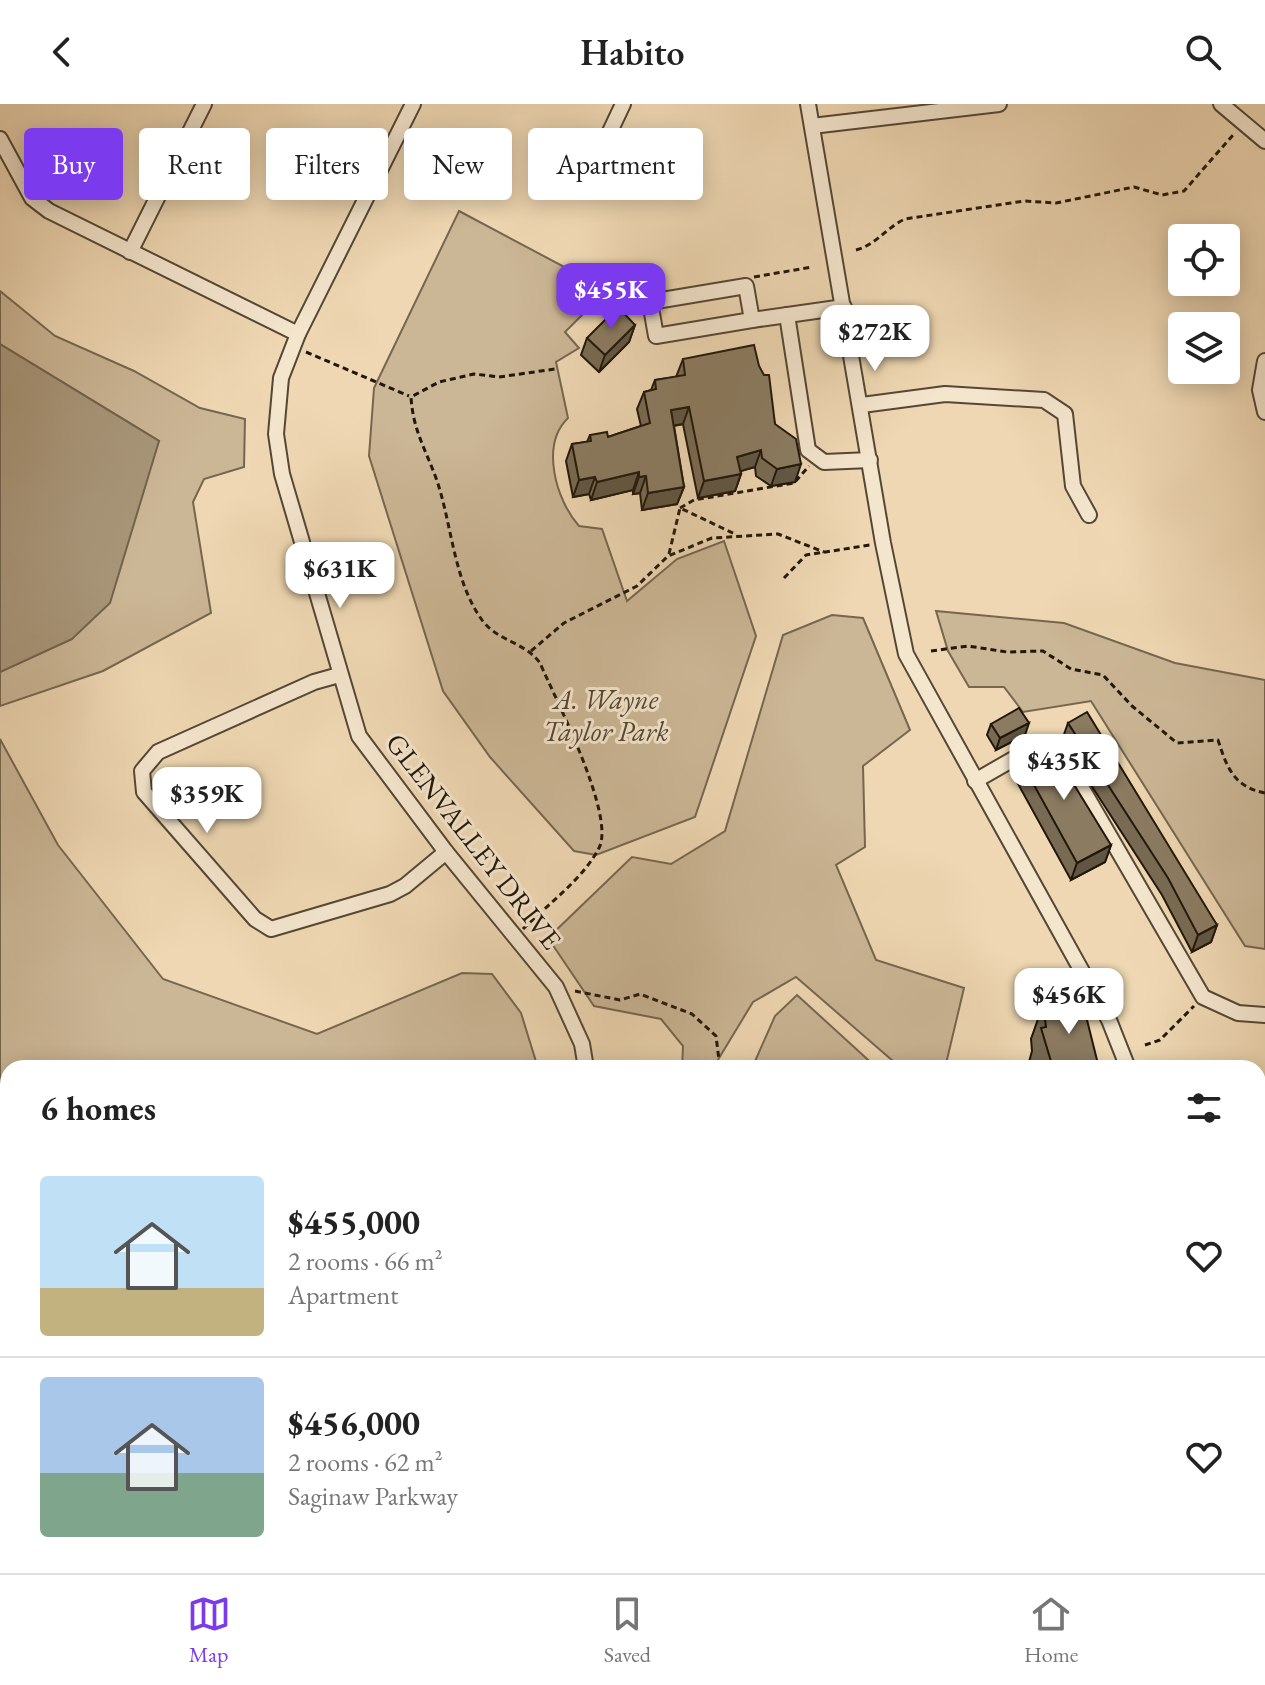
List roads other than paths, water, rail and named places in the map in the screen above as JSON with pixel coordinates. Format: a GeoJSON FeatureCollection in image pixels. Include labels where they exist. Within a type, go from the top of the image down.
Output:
{"type":"FeatureCollection","features":[{"type":"Feature","properties":{"kind":"street"},"geometry":{"type":"LineString","coordinates":[[130,252],[204,104]]}},
{"type":"Feature","properties":{"kind":"street","name":"GLENVALLEY DRIVE"},"geometry":{"type":"LineString","coordinates":[[413,104],[298,334],[281,378],[276,434],[282,474],[339,675],[364,744],[446,852],[556,987],[582,1044],[585,1060]]}},
{"type":"Feature","properties":{"kind":"street"},"geometry":{"type":"LineString","coordinates":[[612,128],[623,104]]}},
{"type":"Feature","properties":{"kind":"street"},"geometry":{"type":"LineString","coordinates":[[808,104],[862,405],[883,543],[906,654],[1109,1020],[1125,1060]]}},
{"type":"Feature","properties":{"kind":"street"},"geometry":{"type":"LineString","coordinates":[[812,126],[999,104]]}},
{"type":"Feature","properties":{"kind":"street"},"geometry":{"type":"LineString","coordinates":[[1221,104],[1265,141]]}},
{"type":"Feature","properties":{"kind":"street"},"geometry":{"type":"LineString","coordinates":[[0,139],[32,198],[49,211],[298,334]]}},
{"type":"Feature","properties":{"kind":"street"},"geometry":{"type":"LineString","coordinates":[[752,320],[746,286],[650,302],[656,336],[844,307]]}},
{"type":"Feature","properties":{"kind":"street"},"geometry":{"type":"LineString","coordinates":[[787,315],[808,450],[824,462],[870,460]]}},
{"type":"Feature","properties":{"kind":"street"},"geometry":{"type":"LineString","coordinates":[[1265,361],[1260,390],[1265,412]]}},
{"type":"Feature","properties":{"kind":"street"},"geometry":{"type":"LineString","coordinates":[[862,405],[945,394],[1044,400],[1065,414],[1073,486],[1089,515]]}},
{"type":"Feature","properties":{"kind":"street"},"geometry":{"type":"LineString","coordinates":[[339,675],[314,682],[158,752],[142,771],[144,792],[255,919],[271,929],[390,894],[405,886],[446,852]]}},
{"type":"Feature","properties":{"kind":"street"},"geometry":{"type":"LineString","coordinates":[[975,781],[1036,746],[1043,744],[1062,754],[1203,997],[1238,1013],[1265,1015]]}},
{"type":"Feature","properties":{"kind":"park label","name":"A. Wayne Taylor Park"},"geometry":{"type":"Point","coordinates":[606,715]}}]}
